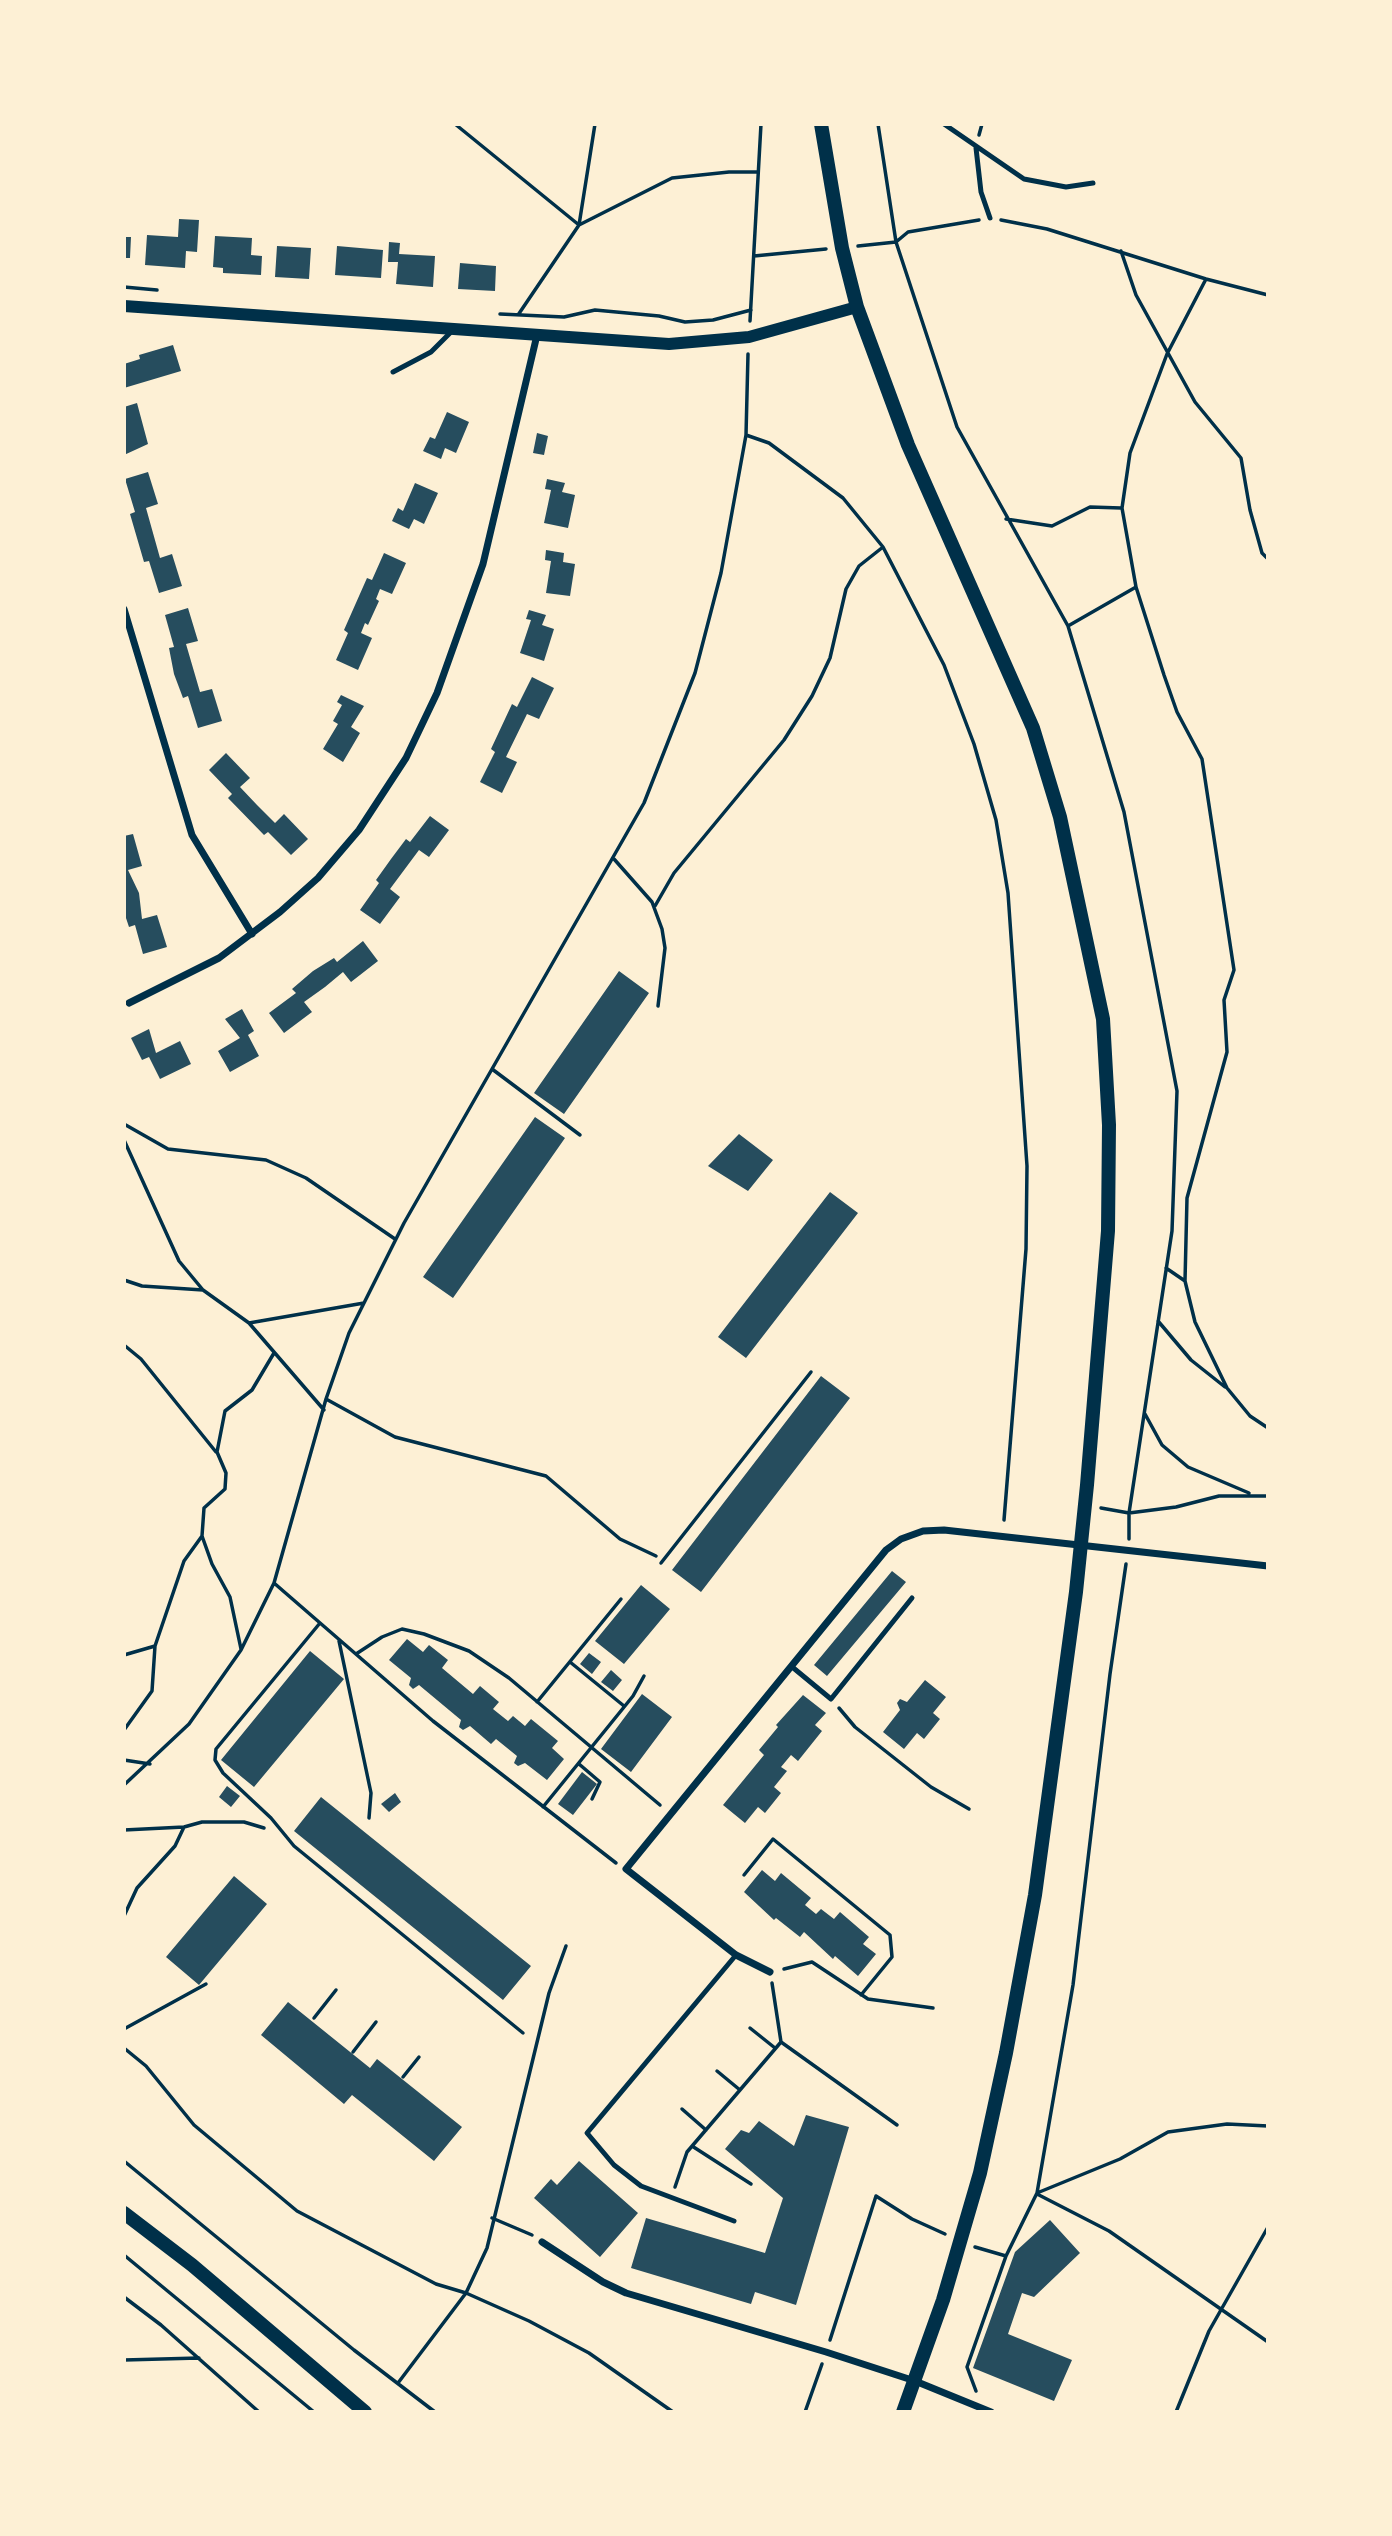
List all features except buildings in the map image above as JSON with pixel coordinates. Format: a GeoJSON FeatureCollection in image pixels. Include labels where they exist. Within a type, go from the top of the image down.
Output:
{"type":"FeatureCollection","features":[{"type":"Feature","properties":{"kind":"main road"},"geometry":{"type":"LineString","coordinates":[[821,124],[842,247],[857,307],[908,445],[1032,727],[1060,817],[1103,1019],[1109,1125],[1108,1231],[1085,1506],[1035,1895],[997,2100],[961,2241],[903,2412]]}},
{"type":"Feature","properties":{"kind":"main road"},"geometry":{"type":"LineString","coordinates":[[124,2213],[192,2265],[367,2412]]}},
{"type":"Feature","properties":{"kind":"street"},"geometry":{"type":"LineString","coordinates":[[124,306],[669,344],[749,337],[857,307]]}},
{"type":"Feature","properties":{"kind":"street"},"geometry":{"type":"LineString","coordinates":[[129,1003],[219,958],[318,878],[359,830],[406,758],[459,638],[487,552],[537,335]]}},
{"type":"Feature","properties":{"kind":"street"},"geometry":{"type":"LineString","coordinates":[[124,608],[192,835],[252,934]]}},
{"type":"Feature","properties":{"kind":"street"},"geometry":{"type":"LineString","coordinates":[[770,1972],[736,1955],[626,1869],[886,1550],[901,1539],[923,1531],[944,1530],[1268,1566]]}},
{"type":"Feature","properties":{"kind":"street"},"geometry":{"type":"LineString","coordinates":[[542,2242],[626,2294],[826,2352],[915,2381],[991,2412]]}},
{"type":"Feature","properties":{"kind":"lane"},"geometry":{"type":"LineString","coordinates":[[944,124],[1024,179],[1066,187],[1093,183]]}},
{"type":"Feature","properties":{"kind":"lane"},"geometry":{"type":"LineString","coordinates":[[976,148],[981,192],[990,218]]}},
{"type":"Feature","properties":{"kind":"lane"},"geometry":{"type":"LineString","coordinates":[[393,372],[430,352],[453,329]]}},
{"type":"Feature","properties":{"kind":"lane"},"geometry":{"type":"LineString","coordinates":[[791,1666],[831,1699],[912,1598]]}},
{"type":"Feature","properties":{"kind":"lane"},"geometry":{"type":"LineString","coordinates":[[734,2221],[641,2186],[614,2165],[587,2133],[736,1955]]}},
{"type":"Feature","properties":{"kind":"path"},"geometry":{"type":"LineString","coordinates":[[456,124],[579,225]]}},
{"type":"Feature","properties":{"kind":"path"},"geometry":{"type":"LineString","coordinates":[[517,315],[579,225],[596,124]]}},
{"type":"Feature","properties":{"kind":"path"},"geometry":{"type":"LineString","coordinates":[[124,1785],[150,1764],[189,1724],[241,1650],[274,1583],[326,1399],[349,1333],[395,1240],[645,803],[695,673],[732,527],[746,435],[761,124]]}},
{"type":"Feature","properties":{"kind":"path"},"geometry":{"type":"LineString","coordinates":[[878,124],[895,242],[908,232],[990,218],[1047,229],[1206,279],[1268,295]]}},
{"type":"Feature","properties":{"kind":"path"},"geometry":{"type":"LineString","coordinates":[[579,225],[672,178],[758,172]]}},
{"type":"Feature","properties":{"kind":"path"},"geometry":{"type":"LineString","coordinates":[[1121,251],[1136,295],[1167,354],[1195,402],[1241,458],[1250,510],[1262,553],[1268,559]]}},
{"type":"Feature","properties":{"kind":"path"},"geometry":{"type":"LineString","coordinates":[[1206,279],[1167,354],[1130,453],[1122,508],[1136,587],[1177,712],[1202,759],[1234,970],[1224,1000],[1227,1052],[1187,1198],[1185,1281],[1195,1322],[1227,1388]]}},
{"type":"Feature","properties":{"kind":"path"},"geometry":{"type":"LineString","coordinates":[[124,287],[163,290]]}},
{"type":"Feature","properties":{"kind":"path"},"geometry":{"type":"LineString","coordinates":[[493,313],[564,317],[595,310],[659,316],[685,322],[713,320],[751,310]]}},
{"type":"Feature","properties":{"kind":"path"},"geometry":{"type":"LineString","coordinates":[[746,435],[769,443],[843,498],[883,547],[944,665],[974,744],[996,820],[1007,893],[1027,1166],[1026,1248],[1004,1520]]}},
{"type":"Feature","properties":{"kind":"path"},"geometry":{"type":"LineString","coordinates":[[1006,519],[1052,526],[1090,507],[1122,508]]}},
{"type":"Feature","properties":{"kind":"path"},"geometry":{"type":"LineString","coordinates":[[655,906],[674,873],[784,740],[812,696],[830,658],[846,589],[859,566],[883,547]]}},
{"type":"Feature","properties":{"kind":"path"},"geometry":{"type":"LineString","coordinates":[[1068,626],[1136,587]]}},
{"type":"Feature","properties":{"kind":"path"},"geometry":{"type":"LineString","coordinates":[[614,859],[627,870],[655,906],[665,948],[658,1006]]}},
{"type":"Feature","properties":{"kind":"path"},"geometry":{"type":"LineString","coordinates":[[491,1069],[580,1135]]}},
{"type":"Feature","properties":{"kind":"path"},"geometry":{"type":"LineString","coordinates":[[124,1125],[168,1149],[266,1160],[306,1178],[395,1240]]}},
{"type":"Feature","properties":{"kind":"path"},"geometry":{"type":"LineString","coordinates":[[124,1140],[179,1261],[203,1290],[250,1322],[324,1410]]}},
{"type":"Feature","properties":{"kind":"path"},"geometry":{"type":"LineString","coordinates":[[1166,1268],[1185,1281]]}},
{"type":"Feature","properties":{"kind":"path"},"geometry":{"type":"LineString","coordinates":[[124,1280],[142,1286],[203,1290]]}},
{"type":"Feature","properties":{"kind":"path"},"geometry":{"type":"LineString","coordinates":[[250,1322],[364,1303]]}},
{"type":"Feature","properties":{"kind":"path"},"geometry":{"type":"LineString","coordinates":[[1158,1321],[1191,1360],[1227,1388],[1250,1416],[1268,1427]]}},
{"type":"Feature","properties":{"kind":"path"},"geometry":{"type":"LineString","coordinates":[[124,1345],[141,1359],[217,1452],[226,1474],[225,1489],[204,1508],[202,1536],[212,1564],[230,1597],[241,1650]]}},
{"type":"Feature","properties":{"kind":"path"},"geometry":{"type":"LineString","coordinates":[[217,1452],[225,1411],[252,1390],[274,1353]]}},
{"type":"Feature","properties":{"kind":"path"},"geometry":{"type":"LineString","coordinates":[[660,1563],[811,1371]]}},
{"type":"Feature","properties":{"kind":"path"},"geometry":{"type":"LineString","coordinates":[[326,1399],[396,1437],[547,1476],[620,1539],[656,1556]]}},
{"type":"Feature","properties":{"kind":"path"},"geometry":{"type":"LineString","coordinates":[[1144,1412],[1162,1445],[1188,1467],[1251,1494]]}},
{"type":"Feature","properties":{"kind":"path"},"geometry":{"type":"LineString","coordinates":[[1085,1506],[1129,1513],[1176,1507],[1219,1496],[1268,1496]]}},
{"type":"Feature","properties":{"kind":"path"},"geometry":{"type":"LineString","coordinates":[[124,1730],[152,1691],[155,1646],[184,1561],[202,1536]]}},
{"type":"Feature","properties":{"kind":"path"},"geometry":{"type":"LineString","coordinates":[[982,2408],[967,2367],[1006,2256],[1037,2193],[1073,1985],[1110,1674],[1129,1549]]}},
{"type":"Feature","properties":{"kind":"path"},"geometry":{"type":"LineString","coordinates":[[274,1583],[433,1721],[626,1869]]}},
{"type":"Feature","properties":{"kind":"path"},"geometry":{"type":"LineString","coordinates":[[537,1702],[621,1599]]}},
{"type":"Feature","properties":{"kind":"path"},"geometry":{"type":"LineString","coordinates":[[320,1623],[216,1749],[215,1760],[223,1773],[271,1818],[294,1846],[523,2033]]}},
{"type":"Feature","properties":{"kind":"path"},"geometry":{"type":"LineString","coordinates":[[356,1654],[382,1637],[402,1629],[424,1633],[469,1651],[509,1678],[590,1749],[671,1814]]}},
{"type":"Feature","properties":{"kind":"path"},"geometry":{"type":"LineString","coordinates":[[339,1639],[371,1793],[369,1818]]}},
{"type":"Feature","properties":{"kind":"path"},"geometry":{"type":"LineString","coordinates":[[124,1655],[155,1646]]}},
{"type":"Feature","properties":{"kind":"path"},"geometry":{"type":"LineString","coordinates":[[570,1662],[624,1706]]}},
{"type":"Feature","properties":{"kind":"path"},"geometry":{"type":"LineString","coordinates":[[543,1807],[624,1706],[644,1676]]}},
{"type":"Feature","properties":{"kind":"path"},"geometry":{"type":"LineString","coordinates":[[831,1699],[855,1727],[931,1787],[969,1809]]}},
{"type":"Feature","properties":{"kind":"path"},"geometry":{"type":"LineString","coordinates":[[124,1760],[150,1764]]}},
{"type":"Feature","properties":{"kind":"path"},"geometry":{"type":"LineString","coordinates":[[578,1763],[600,1782],[592,1799]]}},
{"type":"Feature","properties":{"kind":"path"},"geometry":{"type":"LineString","coordinates":[[124,1830],[184,1827],[202,1822],[244,1822],[264,1828]]}},
{"type":"Feature","properties":{"kind":"path"},"geometry":{"type":"LineString","coordinates":[[124,1916],[137,1888],[170,1853],[184,1827]]}},
{"type":"Feature","properties":{"kind":"path"},"geometry":{"type":"LineString","coordinates":[[744,1875],[773,1839],[890,1935],[892,1957],[862,1994]]}},
{"type":"Feature","properties":{"kind":"path"},"geometry":{"type":"LineString","coordinates":[[398,2383],[466,2293],[487,2248],[492,2218],[549,1993],[566,1946]]}},
{"type":"Feature","properties":{"kind":"path"},"geometry":{"type":"LineString","coordinates":[[897,2125],[780,2042],[770,1972],[812,1962],[868,1999],[933,2008]]}},
{"type":"Feature","properties":{"kind":"path"},"geometry":{"type":"LineString","coordinates":[[124,2029],[206,1984]]}},
{"type":"Feature","properties":{"kind":"path"},"geometry":{"type":"LineString","coordinates":[[314,2018],[336,1990]]}},
{"type":"Feature","properties":{"kind":"path"},"geometry":{"type":"LineString","coordinates":[[353,2052],[376,2022]]}},
{"type":"Feature","properties":{"kind":"path"},"geometry":{"type":"LineString","coordinates":[[750,2028],[775,2048]]}},
{"type":"Feature","properties":{"kind":"path"},"geometry":{"type":"LineString","coordinates":[[671,2199],[692,2146],[780,2042]]}},
{"type":"Feature","properties":{"kind":"path"},"geometry":{"type":"LineString","coordinates":[[124,2048],[146,2066],[194,2125],[297,2211],[436,2284],[466,2293],[590,2353],[673,2412]]}},
{"type":"Feature","properties":{"kind":"path"},"geometry":{"type":"LineString","coordinates":[[403,2077],[419,2057]]}},
{"type":"Feature","properties":{"kind":"path"},"geometry":{"type":"LineString","coordinates":[[717,2071],[740,2090]]}},
{"type":"Feature","properties":{"kind":"path"},"geometry":{"type":"LineString","coordinates":[[682,2109],[706,2130]]}},
{"type":"Feature","properties":{"kind":"path"},"geometry":{"type":"LineString","coordinates":[[1037,2193],[1120,2159],[1168,2132],[1227,2124],[1268,2126]]}},
{"type":"Feature","properties":{"kind":"path"},"geometry":{"type":"LineString","coordinates":[[692,2146],[751,2184]]}},
{"type":"Feature","properties":{"kind":"path"},"geometry":{"type":"LineString","coordinates":[[124,2161],[435,2412]]}},
{"type":"Feature","properties":{"kind":"path"},"geometry":{"type":"LineString","coordinates":[[1037,2193],[1109,2231],[1268,2342]]}},
{"type":"Feature","properties":{"kind":"path"},"geometry":{"type":"LineString","coordinates":[[805,2412],[876,2196],[912,2219],[961,2241],[1006,2256]]}},
{"type":"Feature","properties":{"kind":"path"},"geometry":{"type":"LineString","coordinates":[[492,2218],[519,2227],[542,2242]]}},
{"type":"Feature","properties":{"kind":"path"},"geometry":{"type":"LineString","coordinates":[[1176,2412],[1220,2310],[1268,2227]]}},
{"type":"Feature","properties":{"kind":"path"},"geometry":{"type":"LineString","coordinates":[[124,2255],[314,2412]]}},
{"type":"Feature","properties":{"kind":"path"},"geometry":{"type":"LineString","coordinates":[[124,2297],[200,2358],[260,2412]]}},
{"type":"Feature","properties":{"kind":"path"},"geometry":{"type":"LineString","coordinates":[[124,2360],[200,2358]]}}]}
